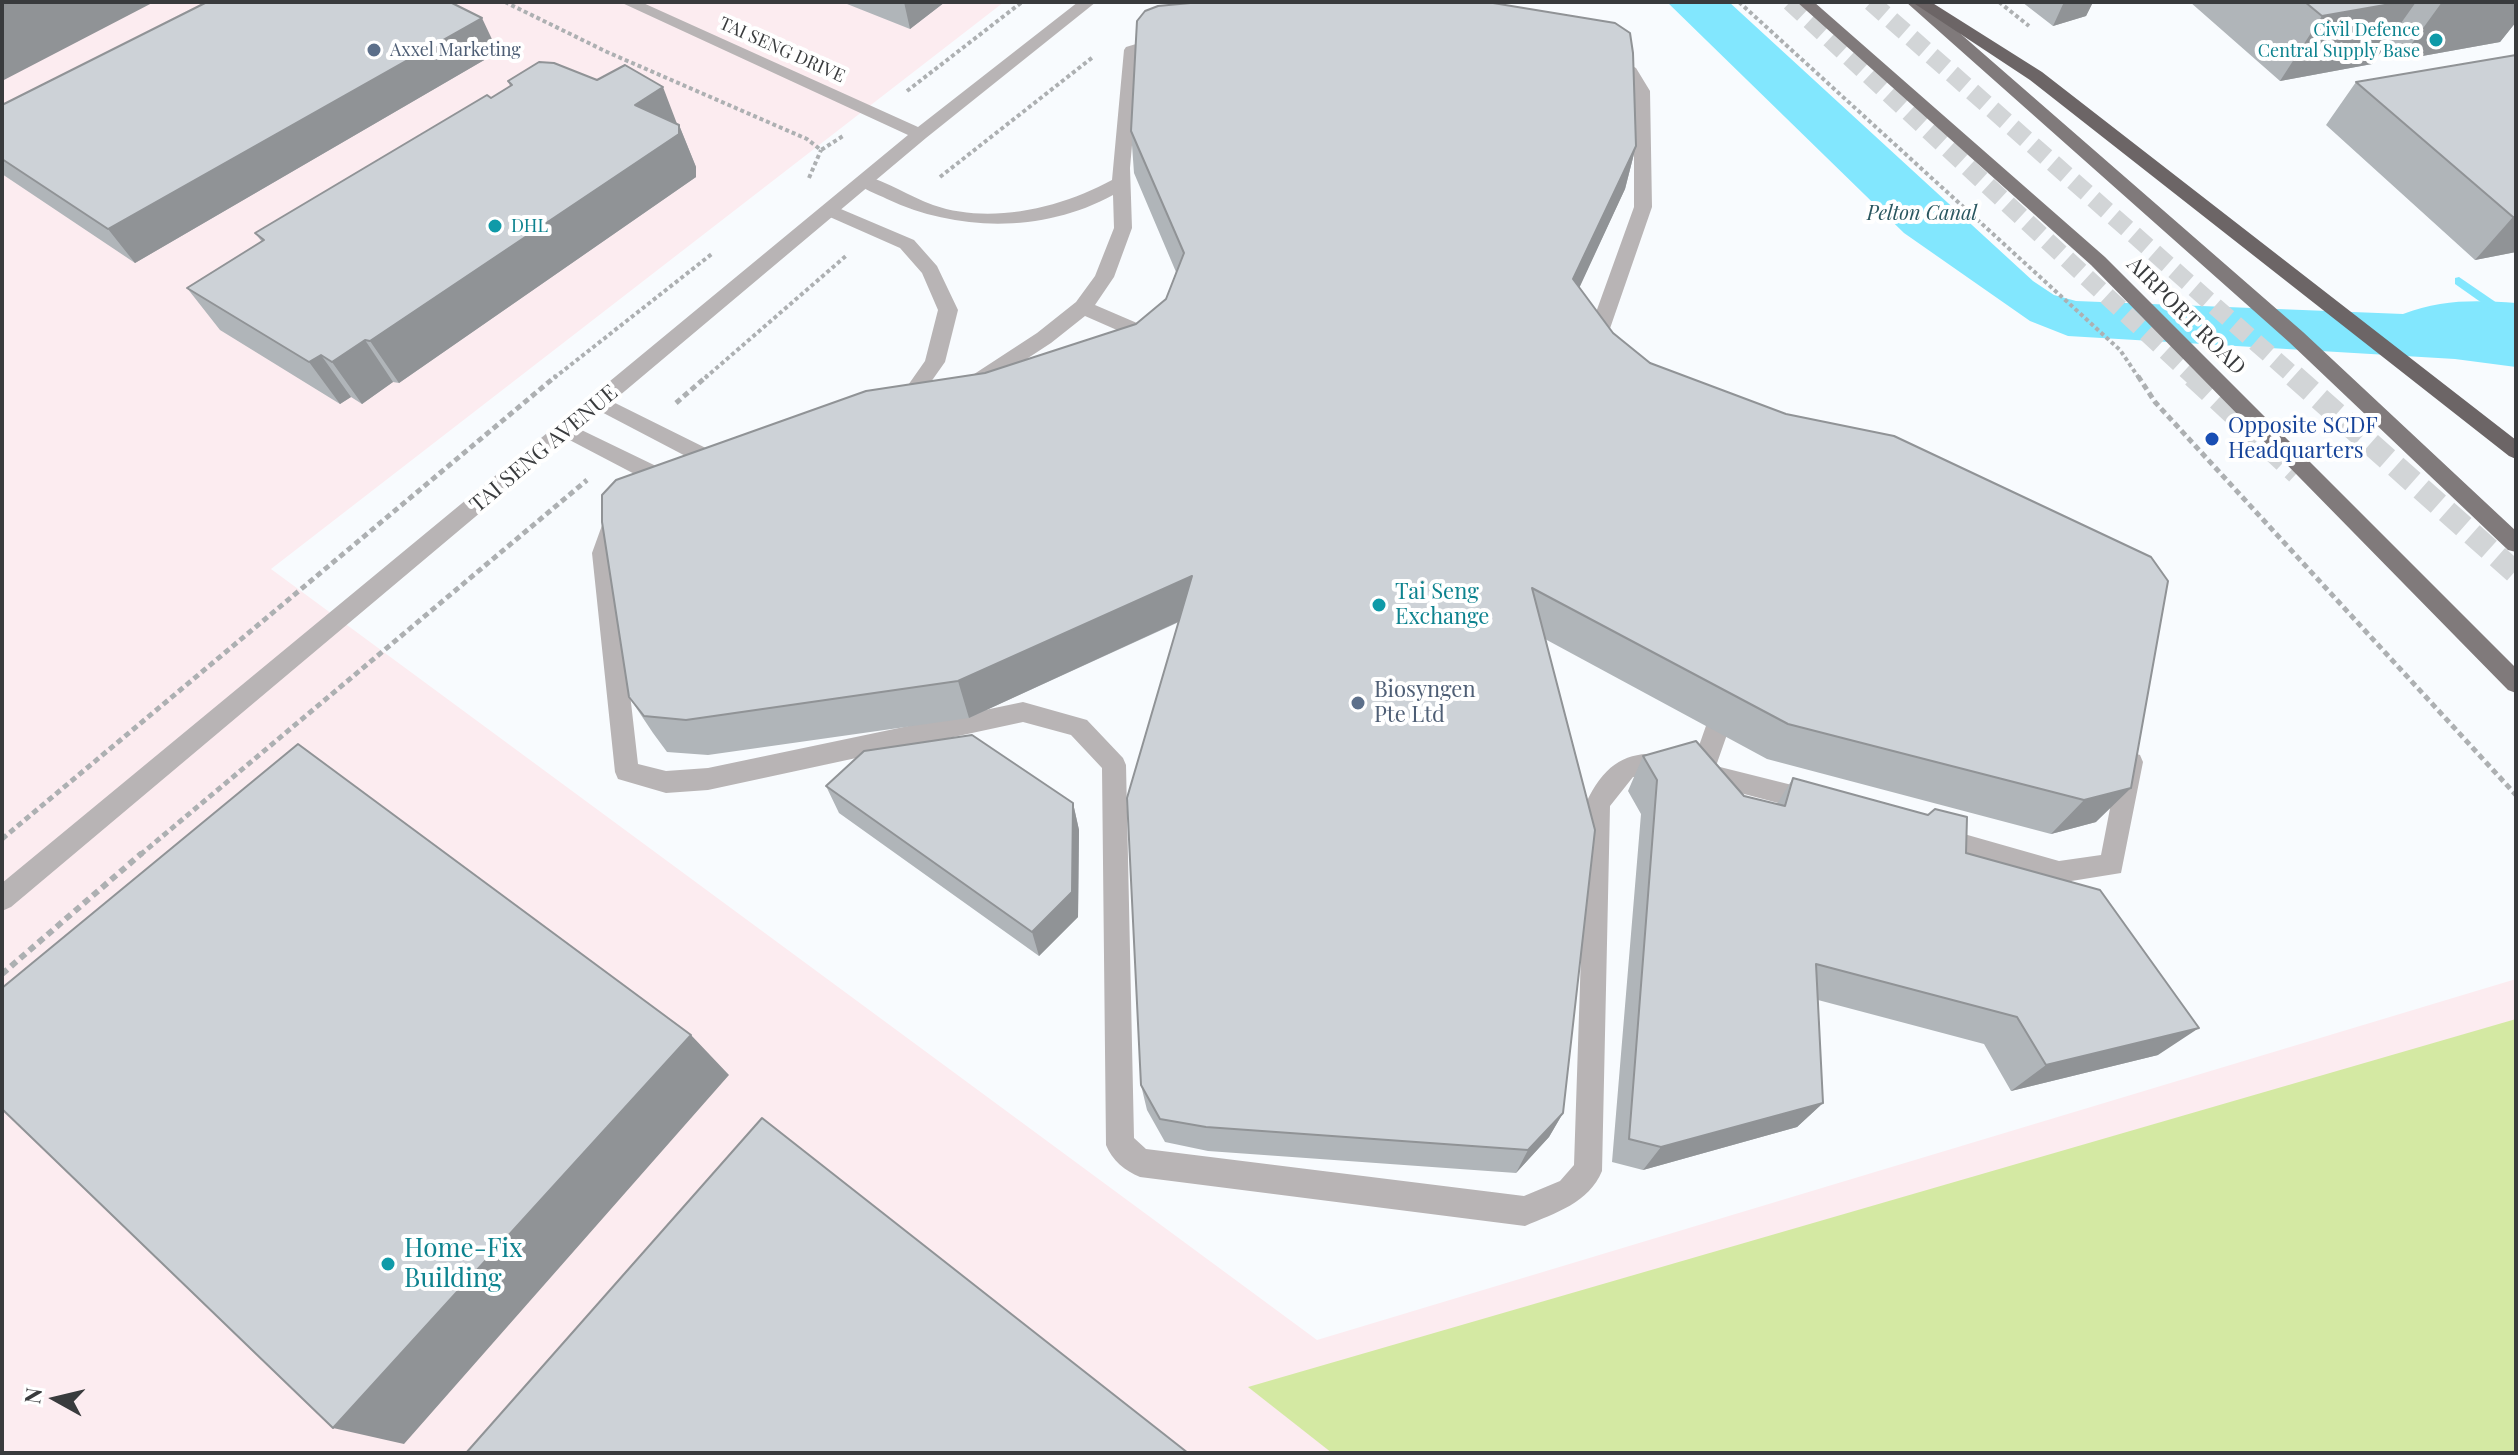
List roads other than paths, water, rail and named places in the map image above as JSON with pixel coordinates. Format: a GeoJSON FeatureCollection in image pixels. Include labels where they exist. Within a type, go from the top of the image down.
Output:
{"type":"FeatureCollection","features":[{"type":"Feature","properties":{"kind":"highway"},"geometry":{"type":"LineString","coordinates":[[1920,2],[2036,76],[2516,451]]}},
{"type":"Feature","properties":{"kind":"main road","name":"AIRPORT ROAD"},"geometry":{"type":"LineString","coordinates":[[1805,2],[2098,261],[2516,683]]}},
{"type":"Feature","properties":{"kind":"main road"},"geometry":{"type":"LineString","coordinates":[[1914,2],[2296,337],[2516,544]]}},
{"type":"Feature","properties":{"kind":"street","name":"TAI SENG DRIVE"},"geometry":{"type":"LineString","coordinates":[[628,2],[920,134]]}},
{"type":"Feature","properties":{"kind":"street","name":"TAI SENG AVENUE"},"geometry":{"type":"LineString","coordinates":[[2,899],[920,134],[1088,2]]}},
{"type":"Feature","properties":{"kind":"street"},"geometry":{"type":"LineString","coordinates":[[952,396],[1021,353],[1083,307],[1104,277],[1123,228],[1128,70],[1132,50],[1157,41],[1189,38]]}},
{"type":"Feature","properties":{"kind":"street"},"geometry":{"type":"LineString","coordinates":[[1579,366],[1607,369],[1597,355],[1596,340],[1643,207],[1635,195],[1642,91],[1630,72],[1612,58],[1581,53]]}},
{"type":"Feature","properties":{"kind":"street"},"geometry":{"type":"LineString","coordinates":[[864,181],[943,214],[997,217],[1076,205],[1126,174]]}},
{"type":"Feature","properties":{"kind":"street"},"geometry":{"type":"LineString","coordinates":[[829,210],[907,244],[930,270],[948,310],[935,362],[888,419],[924,406]]}},
{"type":"Feature","properties":{"kind":"street"},"geometry":{"type":"LineString","coordinates":[[1083,307],[1180,349]]}},
{"type":"Feature","properties":{"kind":"street"},"geometry":{"type":"LineString","coordinates":[[599,402],[739,468],[657,497]]}},
{"type":"Feature","properties":{"kind":"street"},"geometry":{"type":"LineString","coordinates":[[567,430],[617,455],[693,484]]}},
{"type":"Feature","properties":{"kind":"street"},"geometry":{"type":"LineString","coordinates":[[633,505],[613,523],[603,553],[627,772],[666,782],[708,779],[1021,705],[1079,727],[1114,765],[1120,1145],[1140,1163],[1525,1211],[1570,1191],[1588,1171],[1598,803],[1626,767],[1669,764],[1831,807]]}},
{"type":"Feature","properties":{"kind":"street"},"geometry":{"type":"LineString","coordinates":[[1702,772],[1734,683]]}},
{"type":"Feature","properties":{"kind":"street"},"geometry":{"type":"LineString","coordinates":[[1907,829],[2059,872],[2112,865],[2134,745]]}},
{"type":"Feature","properties":{"kind":"street"},"geometry":{"type":"LineString","coordinates":[[1115,822],[1146,826]]}},
{"type":"Feature","properties":{"kind":"street"},"geometry":{"type":"LineString","coordinates":[[1565,874],[1596,878]]}},
{"type":"Feature","properties":{"kind":"water","name":"Pelton Canal"},"geometry":{"type":"Polygon","coordinates":[[[1667,2],[1729,2],[2033,281],[2054,295],[2076,301],[2403,314],[2459,302],[2516,303],[2516,367],[2455,359],[2068,336],[2030,321],[1904,233],[1667,2]]]}},
{"type":"Feature","properties":{"kind":"waterway"},"geometry":{"type":"LineString","coordinates":[[2459,281],[2516,323]]}},
{"type":"Feature","properties":{"kind":"tunnel"},"geometry":{"type":"LineString","coordinates":[[1790,2],[2195,378]]}},
{"type":"Feature","properties":{"kind":"tunnel"},"geometry":{"type":"LineString","coordinates":[[1871,2],[2296,378]]}},
{"type":"Feature","properties":{"kind":"tunnel"},"geometry":{"type":"LineString","coordinates":[[2193,376],[2297,473]]}},
{"type":"Feature","properties":{"kind":"tunnel"},"geometry":{"type":"LineString","coordinates":[[2294,376],[2516,573]]}},
{"type":"Feature","properties":{"kind":"place","name":"Civil Defence Central Supply Base"},"geometry":{"type":"Point","coordinates":[2436,40]}},
{"type":"Feature","properties":{"kind":"place","name":"Axxel Marketing"},"geometry":{"type":"Point","coordinates":[374,50]}},
{"type":"Feature","properties":{"kind":"place","name":"DHL"},"geometry":{"type":"Point","coordinates":[495,226]}},
{"type":"Feature","properties":{"kind":"place","name":"Opposite SCDF Headquarters"},"geometry":{"type":"Point","coordinates":[2212,439]}},
{"type":"Feature","properties":{"kind":"place","name":"Tai Seng Exchange"},"geometry":{"type":"Point","coordinates":[1379,605]}},
{"type":"Feature","properties":{"kind":"place","name":"Biosyngen Pte Ltd"},"geometry":{"type":"Point","coordinates":[1358,703]}},
{"type":"Feature","properties":{"kind":"place","name":"Home-Fix Building"},"geometry":{"type":"Point","coordinates":[388,1264]}}]}
